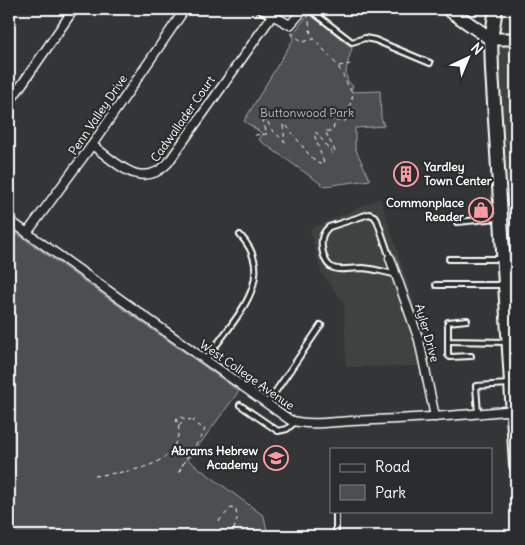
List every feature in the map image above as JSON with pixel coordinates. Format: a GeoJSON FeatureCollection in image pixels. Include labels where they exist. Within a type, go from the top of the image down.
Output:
{"type":"FeatureCollection","features":[{"type":"Feature","properties":{"kind":"main road"},"geometry":{"type":"LineString","coordinates":[[448,9],[491,39],[516,39]]}},
{"type":"Feature","properties":{"kind":"main road"},"geometry":{"type":"LineString","coordinates":[[496,9],[491,39],[504,285],[515,410],[516,465]]}},
{"type":"Feature","properties":{"kind":"street"},"geometry":{"type":"LineString","coordinates":[[9,103],[74,9]]}},
{"type":"Feature","properties":{"kind":"street","name":"Penn Valley Drive"},"geometry":{"type":"LineString","coordinates":[[27,233],[92,145],[185,9]]}},
{"type":"Feature","properties":{"kind":"street"},"geometry":{"type":"LineString","coordinates":[[261,9],[290,25],[306,9]]}},
{"type":"Feature","properties":{"kind":"street","name":"Cadwallader Court"},"geometry":{"type":"LineString","coordinates":[[92,145],[136,174],[147,176],[158,173],[168,163],[272,16]]}},
{"type":"Feature","properties":{"kind":"street","name":"West College Avenue"},"geometry":{"type":"LineString","coordinates":[[9,220],[267,404],[296,422],[434,417],[515,410]]}},
{"type":"Feature","properties":{"kind":"street","name":"Ayler Drive"},"geometry":{"type":"LineString","coordinates":[[390,258],[419,340],[434,417]]}},
{"type":"Feature","properties":{"kind":"lane"},"geometry":{"type":"LineString","coordinates":[[306,9],[352,42],[366,38],[375,40],[430,62]]}},
{"type":"Feature","properties":{"kind":"lane"},"geometry":{"type":"LineString","coordinates":[[390,258],[374,216],[369,214],[329,227],[321,240],[324,260],[330,267],[339,270],[366,268],[396,274]]}},
{"type":"Feature","properties":{"kind":"lane"},"geometry":{"type":"LineString","coordinates":[[457,222],[500,218]]}},
{"type":"Feature","properties":{"kind":"lane"},"geometry":{"type":"LineString","coordinates":[[206,360],[244,306],[255,284],[257,272],[255,259],[252,251],[240,235]]}},
{"type":"Feature","properties":{"kind":"lane"},"geometry":{"type":"LineString","coordinates":[[449,259],[503,259]]}},
{"type":"Feature","properties":{"kind":"lane"},"geometry":{"type":"LineString","coordinates":[[436,285],[504,285]]}},
{"type":"Feature","properties":{"kind":"lane"},"geometry":{"type":"LineString","coordinates":[[468,320],[448,322],[448,354],[450,357],[471,356]]}},
{"type":"Feature","properties":{"kind":"lane"},"geometry":{"type":"LineString","coordinates":[[267,404],[321,325]]}},
{"type":"Feature","properties":{"kind":"lane"},"geometry":{"type":"LineString","coordinates":[[448,341],[508,342]]}},
{"type":"Feature","properties":{"kind":"lane"},"geometry":{"type":"LineString","coordinates":[[478,414],[476,386],[512,384]]}},
{"type":"Feature","properties":{"kind":"lane"},"geometry":{"type":"LineString","coordinates":[[240,405],[278,431],[287,429],[296,422]]}},
{"type":"Feature","properties":{"kind":"lane"},"geometry":{"type":"LineString","coordinates":[[336,512],[336,536]]}},
{"type":"Feature","properties":{"kind":"path"},"geometry":{"type":"LineString","coordinates":[[255,135],[267,134],[264,122],[267,120],[271,129],[285,142],[284,125],[286,125],[310,156],[319,164],[324,162],[314,134],[316,132],[333,154],[335,151],[326,131],[332,131],[336,121],[345,121],[353,95],[338,66],[311,36],[306,9]]}},
{"type":"Feature","properties":{"kind":"path"},"geometry":{"type":"LineString","coordinates":[[290,25],[291,34],[303,42],[314,39]]}},
{"type":"Feature","properties":{"kind":"path"},"geometry":{"type":"LineString","coordinates":[[307,41],[311,36]]}},
{"type":"Feature","properties":{"kind":"path"},"geometry":{"type":"LineString","coordinates":[[338,66],[350,64]]}},
{"type":"Feature","properties":{"kind":"path"},"geometry":{"type":"LineString","coordinates":[[179,427],[176,420],[181,417],[186,420],[195,419],[193,422],[205,429],[201,438],[190,450],[182,464],[178,474],[190,450]]}},
{"type":"Feature","properties":{"kind":"path"},"geometry":{"type":"LineString","coordinates":[[95,476],[142,469],[162,459],[175,446],[179,427],[186,420]]}},
{"type":"Feature","properties":{"kind":"path"},"geometry":{"type":"LineString","coordinates":[[219,521],[231,508],[236,509],[237,519],[232,536]]}},
{"type":"Feature","properties":{"kind":"shaded area"},"geometry":{"type":"Polygon","coordinates":[[[516,44],[516,230],[506,230],[496,48],[499,45],[516,44]]]}},
{"type":"Feature","properties":{"kind":"shaded area"},"geometry":{"type":"Polygon","coordinates":[[[380,198],[435,366],[346,367],[344,303],[321,272],[310,229],[380,198]]]}},
{"type":"Feature","properties":{"kind":"green space","name":"Buttonwood Park"},"geometry":{"type":"Polygon","coordinates":[[[308,15],[312,15],[352,48],[346,73],[349,82],[353,86],[352,92],[380,91],[381,117],[384,126],[355,128],[355,148],[370,180],[324,186],[259,140],[263,134],[244,121],[294,38],[292,35],[308,15]]]}},
{"type":"Feature","properties":{"kind":"green space"},"geometry":{"type":"Polygon","coordinates":[[[9,228],[239,391],[188,460],[264,516],[268,536],[9,536],[9,228]]]}},
{"type":"Feature","properties":{"kind":"place","name":"Yardley Town Center"},"geometry":{"type":"Point","coordinates":[406,174]}},
{"type":"Feature","properties":{"kind":"place","name":"Commonplace Reader"},"geometry":{"type":"Point","coordinates":[481,210]}},
{"type":"Feature","properties":{"kind":"place","name":"Abrams Hebrew Academy"},"geometry":{"type":"Point","coordinates":[276,458]}}]}
